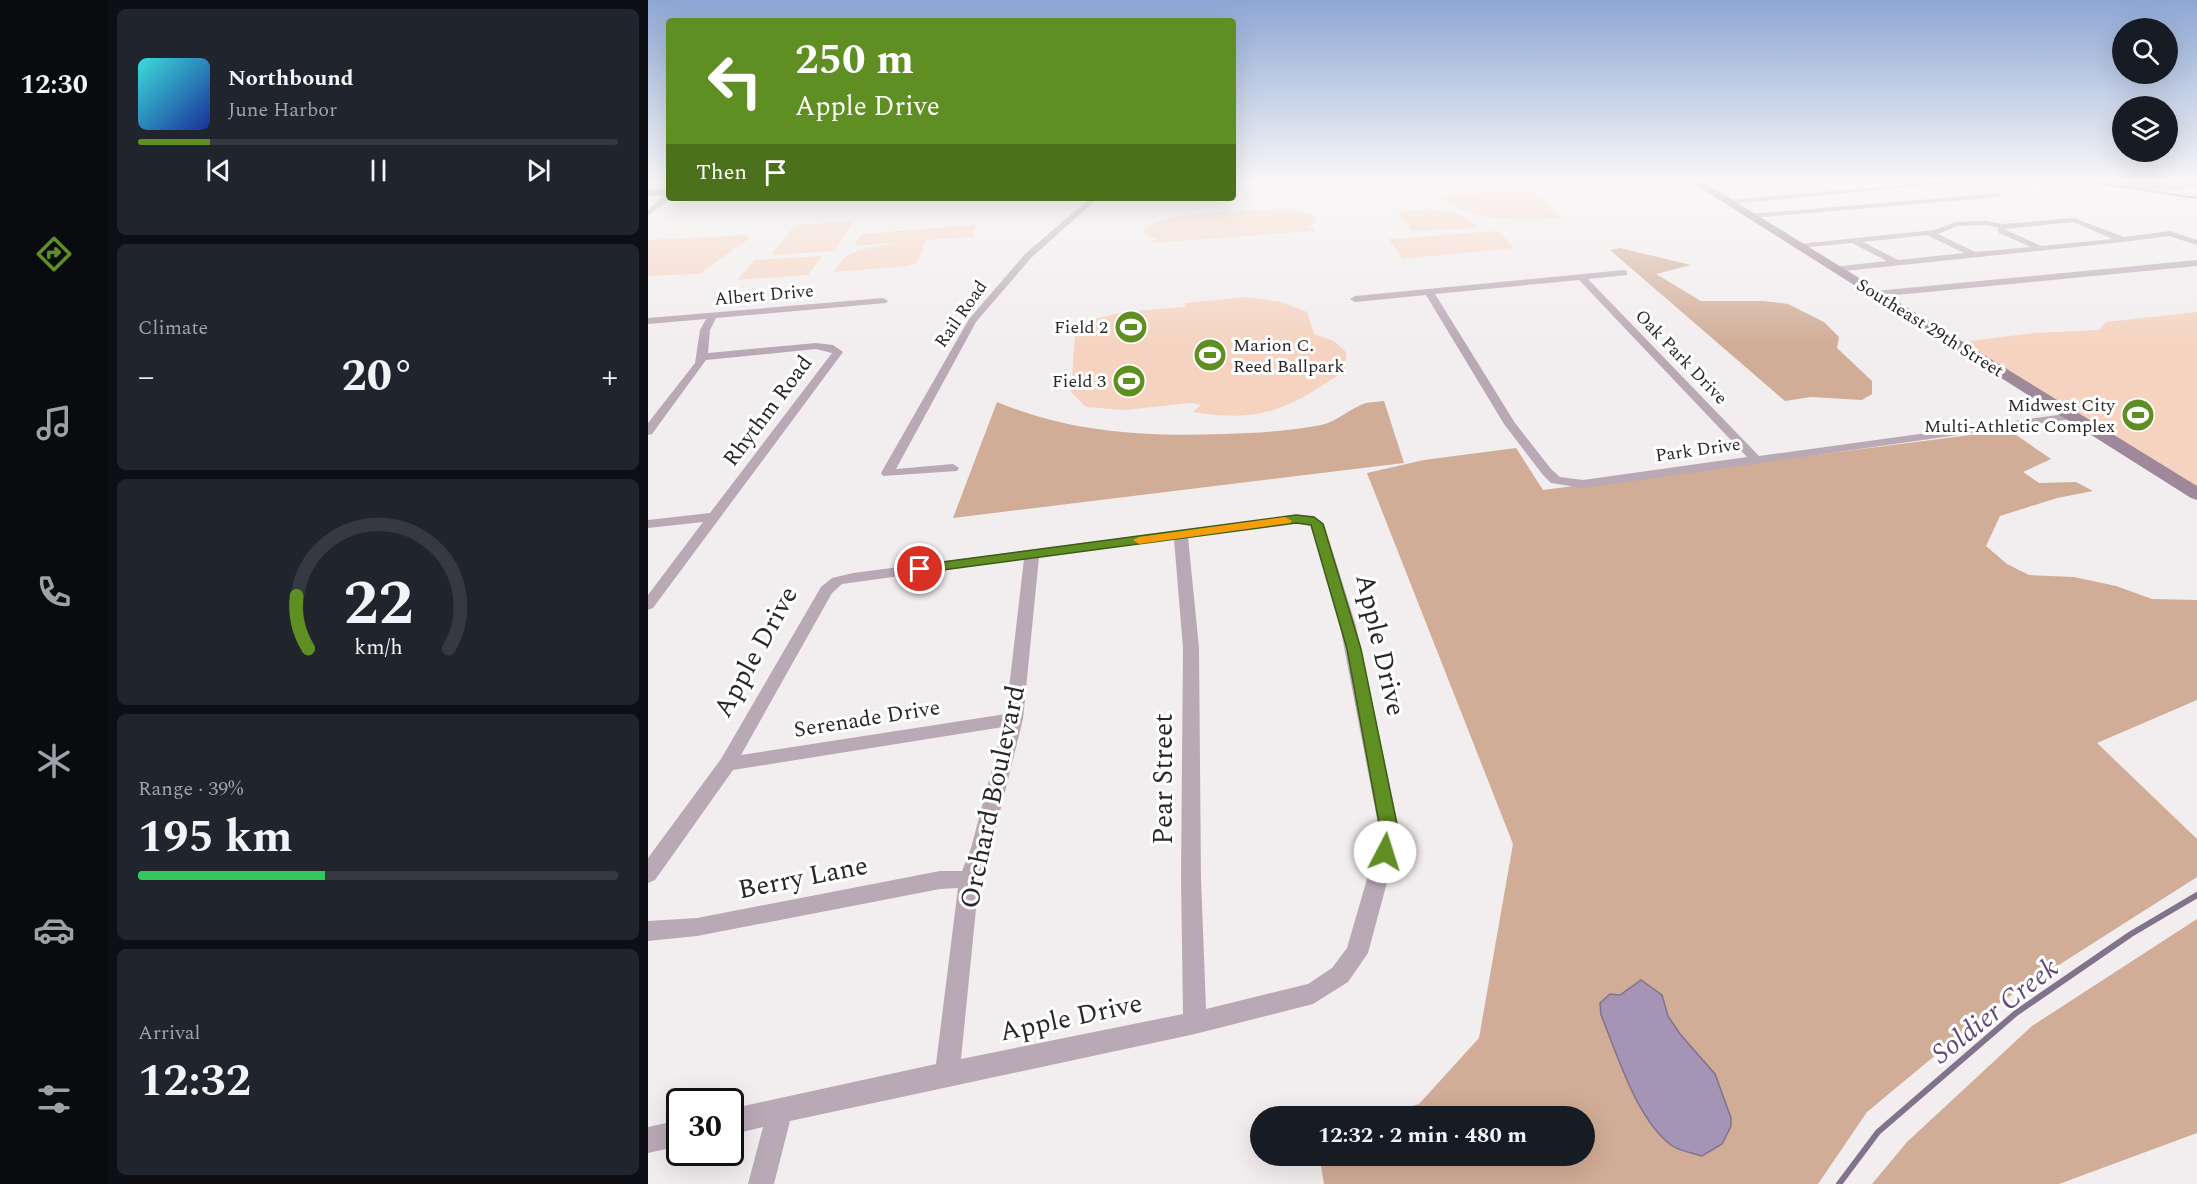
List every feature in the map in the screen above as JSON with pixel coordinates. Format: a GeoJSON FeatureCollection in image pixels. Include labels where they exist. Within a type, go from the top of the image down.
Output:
{"type":"FeatureCollection","features":[{"type":"Feature","properties":{"kind":"main road","name":"Southeast 29th Street"},"geometry":{"type":"LineString","coordinates":[[1781,235],[2197,494]]}},
{"type":"Feature","properties":{"kind":"street","name":"Rail Road"},"geometry":{"type":"LineString","coordinates":[[953,468],[887,473],[972,321],[1028,256],[1052,235]]}},
{"type":"Feature","properties":{"kind":"street"},"geometry":{"type":"LineString","coordinates":[[1798,246],[1905,235]]}},
{"type":"Feature","properties":{"kind":"street"},"geometry":{"type":"LineString","coordinates":[[1934,235],[1973,255]]}},
{"type":"Feature","properties":{"kind":"street"},"geometry":{"type":"LineString","coordinates":[[2011,235],[2041,249]]}},
{"type":"Feature","properties":{"kind":"street"},"geometry":{"type":"LineString","coordinates":[[2111,235],[2123,240]]}},
{"type":"Feature","properties":{"kind":"street"},"geometry":{"type":"LineString","coordinates":[[1835,269],[2155,235]]}},
{"type":"Feature","properties":{"kind":"street"},"geometry":{"type":"LineString","coordinates":[[2176,235],[2197,243]]}},
{"type":"Feature","properties":{"kind":"street"},"geometry":{"type":"LineString","coordinates":[[1853,240],[1895,262]]}},
{"type":"Feature","properties":{"kind":"street"},"geometry":{"type":"LineString","coordinates":[[1875,294],[2197,263]]}},
{"type":"Feature","properties":{"kind":"street"},"geometry":{"type":"LineString","coordinates":[[1355,299],[1624,273]]}},
{"type":"Feature","properties":{"kind":"street","name":"Oak Park Drive"},"geometry":{"type":"LineString","coordinates":[[1581,277],[1756,460]]}},
{"type":"Feature","properties":{"kind":"street","name":"Park Drive"},"geometry":{"type":"LineString","coordinates":[[1428,291],[1510,424],[1546,472],[1556,480],[1583,484],[2072,416]]}},
{"type":"Feature","properties":{"kind":"street","name":"Albert Drive"},"geometry":{"type":"LineString","coordinates":[[648,321],[883,301]]}},
{"type":"Feature","properties":{"kind":"street"},"geometry":{"type":"LineString","coordinates":[[648,431],[703,357],[705,350],[703,330],[713,316]]}},
{"type":"Feature","properties":{"kind":"street","name":"Rhythm Road"},"geometry":{"type":"LineString","coordinates":[[648,605],[838,352],[829,347],[816,346],[703,357]]}},
{"type":"Feature","properties":{"kind":"street"},"geometry":{"type":"LineString","coordinates":[[648,524],[714,517]]}},
{"type":"Feature","properties":{"kind":"street","name":"Apple Drive"},"geometry":{"type":"LineString","coordinates":[[648,874],[727,764],[826,590],[837,581],[853,577],[1296,519],[1309,520],[1317,524],[1354,649],[1390,834],[1357,953],[1340,975],[1313,993],[1195,1023],[946,1074],[744,1119]]}},
{"type":"Feature","properties":{"kind":"street","name":"Pear Street"},"geometry":{"type":"LineString","coordinates":[[1181,535],[1191,648],[1191,879],[1195,1023]]}},
{"type":"Feature","properties":{"kind":"street","name":"Orchard Boulevard"},"geometry":{"type":"LineString","coordinates":[[946,1074],[968,904],[969,879],[981,848],[1014,719],[1032,555]]}},
{"type":"Feature","properties":{"kind":"street","name":"Serenade Drive"},"geometry":{"type":"LineString","coordinates":[[727,764],[1014,719]]}},
{"type":"Feature","properties":{"kind":"street","name":"Berry Lane"},"geometry":{"type":"LineString","coordinates":[[648,931],[697,927],[940,880],[969,879]]}},
{"type":"Feature","properties":{"kind":"street"},"geometry":{"type":"LineString","coordinates":[[761,1184],[780,1112]]}},
{"type":"Feature","properties":{"kind":"street"},"geometry":{"type":"LineString","coordinates":[[648,1140],[666,1136]]}},
{"type":"Feature","properties":{"kind":"shaded area"},"geometry":{"type":"Polygon","coordinates":[[[741,235],[750,238],[699,274],[648,276],[648,240],[741,235]]]}},
{"type":"Feature","properties":{"kind":"shaded area"},"geometry":{"type":"Polygon","coordinates":[[[787,235],[844,235],[834,251],[771,255],[787,235]]]}},
{"type":"Feature","properties":{"kind":"shaded area"},"geometry":{"type":"Polygon","coordinates":[[[860,235],[973,235],[926,240],[917,263],[908,266],[834,272],[843,259],[856,252],[905,242],[854,246],[860,235]]]}},
{"type":"Feature","properties":{"kind":"shaded area"},"geometry":{"type":"Polygon","coordinates":[[[1147,235],[1258,235],[1153,243],[1157,239],[1147,235]]]}},
{"type":"Feature","properties":{"kind":"shaded area"},"geometry":{"type":"Polygon","coordinates":[[[1440,235],[1502,235],[1514,248],[1402,259],[1389,239],[1440,235]]]}},
{"type":"Feature","properties":{"kind":"shaded area"},"geometry":{"type":"Polygon","coordinates":[[[1620,248],[1691,265],[1656,274],[1701,301],[1763,301],[1788,304],[1824,322],[1839,337],[1837,348],[1872,381],[1872,394],[1862,400],[1811,397],[1785,401],[1610,250],[1620,248]]]}},
{"type":"Feature","properties":{"kind":"shaded area"},"geometry":{"type":"Polygon","coordinates":[[[822,256],[808,275],[737,280],[755,260],[822,256]]]}},
{"type":"Feature","properties":{"kind":"shaded area","name":"Marion C. Reed Ballpark"},"geometry":{"type":"Polygon","coordinates":[[[1246,297],[1281,302],[1307,312],[1314,334],[1334,341],[1346,352],[1346,368],[1332,380],[1300,399],[1257,414],[1227,416],[1193,412],[1201,405],[1191,403],[1125,410],[1086,407],[1071,392],[1075,335],[1091,320],[1123,312],[1185,307],[1185,303],[1246,297]]]}},
{"type":"Feature","properties":{"kind":"shaded area","name":"Midwest City Multi-Athletic Complex"},"geometry":{"type":"Polygon","coordinates":[[[2197,312],[2197,488],[1962,342],[2034,333],[2099,330],[2106,322],[2197,312]]]}},
{"type":"Feature","properties":{"kind":"shaded area"},"geometry":{"type":"Polygon","coordinates":[[[1384,401],[1404,463],[953,518],[997,402],[1081,427],[1166,435],[1196,435],[1237,434],[1321,425],[1366,403],[1384,401]]]}},
{"type":"Feature","properties":{"kind":"shaded area"},"geometry":{"type":"Polygon","coordinates":[[[2009,430],[2051,459],[2023,472],[2039,483],[2076,482],[2093,491],[2057,498],[2000,516],[1986,546],[2007,564],[2029,575],[2074,577],[2116,586],[2152,599],[2197,600],[2197,700],[2097,743],[2197,839],[2197,877],[1996,1005],[1867,1112],[1818,1184],[1324,1184],[1321,1166],[1595,1166],[1595,1106],[1412,1106],[1419,1104],[1479,1038],[1513,844],[1367,473],[1424,460],[1516,448],[1543,490],[2009,430]]]}},
{"type":"Feature","properties":{"kind":"shaded area"},"geometry":{"type":"Polygon","coordinates":[[[2197,919],[2197,1133],[2059,1184],[1872,1184],[1907,1142],[2032,1026],[2197,919]]]}},
{"type":"Feature","properties":{"kind":"shaded area"},"geometry":{"type":"Polygon","coordinates":[[[1641,980],[1662,995],[1668,1016],[1680,1034],[1715,1074],[1731,1118],[1731,1126],[1722,1144],[1702,1156],[1671,1145],[1648,1119],[1629,1085],[1601,1015],[1600,1003],[1610,994],[1620,995],[1641,980]]]}},
{"type":"Feature","properties":{"kind":"waterway","name":"Soldier Creek"},"geometry":{"type":"LineString","coordinates":[[1839,1184],[1878,1132],[2016,1013],[2131,934],[2197,895]]}},
{"type":"Feature","properties":{"kind":"slow traffic"},"geometry":{"type":"LineString","coordinates":[[1139,540],[1285,521]]}},
{"type":"Feature","properties":{"kind":"place","name":"Field 2"},"geometry":{"type":"Point","coordinates":[1131,327]}},
{"type":"Feature","properties":{"kind":"place","name":"Marion C. Reed Ballpark"},"geometry":{"type":"Point","coordinates":[1210,355]}},
{"type":"Feature","properties":{"kind":"place","name":"Field 3"},"geometry":{"type":"Point","coordinates":[1129,381]}},
{"type":"Feature","properties":{"kind":"place","name":"Midwest City Multi-Athletic Complex"},"geometry":{"type":"Point","coordinates":[2138,415]}},
{"type":"Feature","properties":{"kind":"route"},"geometry":{"type":"LineString","coordinates":[[920,569],[1296,519],[1309,520],[1317,524],[1354,649],[1390,834],[1385,852]]}}]}
